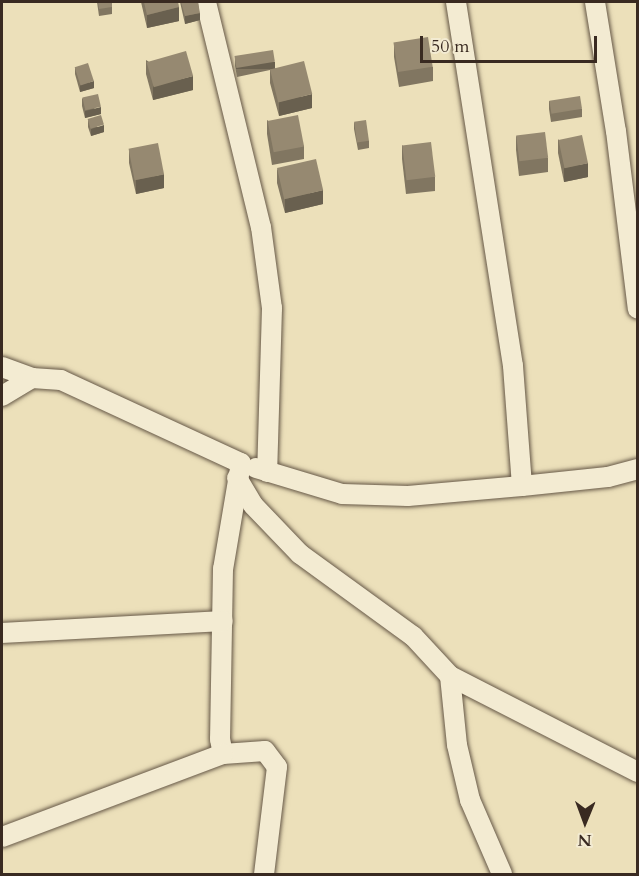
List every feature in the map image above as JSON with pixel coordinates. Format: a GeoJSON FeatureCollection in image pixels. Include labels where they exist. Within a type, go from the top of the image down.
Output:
{"type":"FeatureCollection","features":[{"type":"Feature","properties":{"kind":"street"},"geometry":{"type":"LineString","coordinates":[[206,2],[261,227],[272,308],[267,472]]}},
{"type":"Feature","properties":{"kind":"street"},"geometry":{"type":"LineString","coordinates":[[456,2],[513,366],[522,486]]}},
{"type":"Feature","properties":{"kind":"street"},"geometry":{"type":"LineString","coordinates":[[595,2],[613,108],[638,309]]}},
{"type":"Feature","properties":{"kind":"street"},"geometry":{"type":"LineString","coordinates":[[2,367],[32,378],[61,380],[239,471],[267,472],[342,494],[408,496],[608,477],[638,469]]}},
{"type":"Feature","properties":{"kind":"street"},"geometry":{"type":"LineString","coordinates":[[2,396],[32,378]]}},
{"type":"Feature","properties":{"kind":"street"},"geometry":{"type":"LineString","coordinates":[[223,754],[220,729],[223,569],[239,471]]}},
{"type":"Feature","properties":{"kind":"street"},"geometry":{"type":"LineString","coordinates":[[239,471],[253,505],[300,554],[413,636],[450,676],[638,772]]}},
{"type":"Feature","properties":{"kind":"street"},"geometry":{"type":"LineString","coordinates":[[2,633],[223,621]]}},
{"type":"Feature","properties":{"kind":"street"},"geometry":{"type":"LineString","coordinates":[[450,676],[457,745],[470,800],[502,874]]}},
{"type":"Feature","properties":{"kind":"street"},"geometry":{"type":"LineString","coordinates":[[2,837],[223,754],[265,751],[277,767],[264,874]]}},
{"type":"Feature","properties":{"kind":"building"},"geometry":{"type":"Polygon","coordinates":[[[98,2],[112,2],[112,7],[99,9],[98,2]]]}},
{"type":"Feature","properties":{"kind":"building"},"geometry":{"type":"Polygon","coordinates":[[[144,2],[178,2],[179,7],[147,15],[144,2]]]}},
{"type":"Feature","properties":{"kind":"building"},"geometry":{"type":"Polygon","coordinates":[[[181,2],[198,2],[200,13],[185,16],[181,2]]]}},
{"type":"Feature","properties":{"kind":"building"},"geometry":{"type":"Polygon","coordinates":[[[428,37],[433,67],[398,72],[393,42],[428,37]]]}},
{"type":"Feature","properties":{"kind":"building"},"geometry":{"type":"Polygon","coordinates":[[[273,50],[275,62],[236,68],[234,56],[273,50]]]}},
{"type":"Feature","properties":{"kind":"building"},"geometry":{"type":"Polygon","coordinates":[[[186,51],[193,76],[154,87],[147,62],[186,51]]]}},
{"type":"Feature","properties":{"kind":"building"},"geometry":{"type":"Polygon","coordinates":[[[304,61],[312,94],[278,102],[270,69],[304,61]]]}},
{"type":"Feature","properties":{"kind":"building"},"geometry":{"type":"Polygon","coordinates":[[[88,63],[94,81],[81,85],[75,67],[88,63]]]}},
{"type":"Feature","properties":{"kind":"building"},"geometry":{"type":"Polygon","coordinates":[[[98,94],[101,107],[85,110],[82,98],[98,94]]]}},
{"type":"Feature","properties":{"kind":"building"},"geometry":{"type":"Polygon","coordinates":[[[580,96],[582,109],[551,114],[549,101],[580,96]]]}},
{"type":"Feature","properties":{"kind":"building"},"geometry":{"type":"Polygon","coordinates":[[[101,115],[104,125],[91,129],[88,119],[101,115]]]}},
{"type":"Feature","properties":{"kind":"building"},"geometry":{"type":"Polygon","coordinates":[[[298,115],[304,146],[274,152],[268,121],[298,115]]]}},
{"type":"Feature","properties":{"kind":"building"},"geometry":{"type":"Polygon","coordinates":[[[366,120],[369,141],[357,142],[354,122],[366,120]]]}},
{"type":"Feature","properties":{"kind":"building"},"geometry":{"type":"Polygon","coordinates":[[[545,132],[548,158],[519,161],[516,136],[545,132]]]}},
{"type":"Feature","properties":{"kind":"building"},"geometry":{"type":"Polygon","coordinates":[[[582,135],[588,163],[565,168],[559,140],[582,135]]]}},
{"type":"Feature","properties":{"kind":"building"},"geometry":{"type":"Polygon","coordinates":[[[431,142],[435,177],[406,180],[402,146],[431,142]]]}},
{"type":"Feature","properties":{"kind":"building"},"geometry":{"type":"Polygon","coordinates":[[[158,143],[164,174],[135,180],[129,149],[158,143]]]}},
{"type":"Feature","properties":{"kind":"building"},"geometry":{"type":"Polygon","coordinates":[[[316,159],[323,190],[284,199],[277,168],[316,159]]]}}]}
